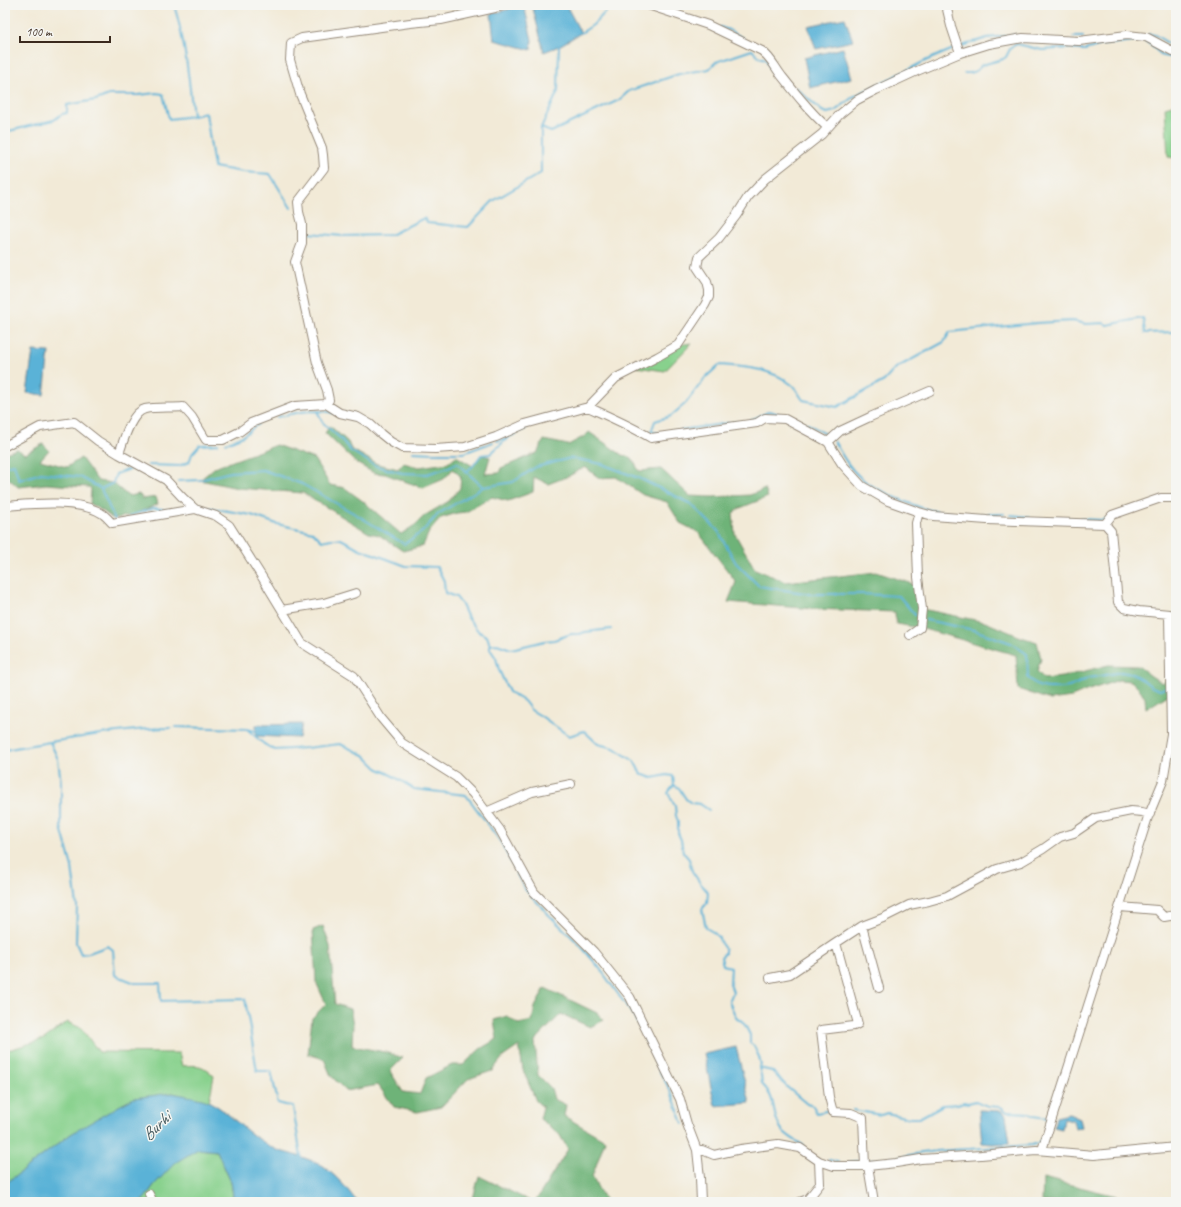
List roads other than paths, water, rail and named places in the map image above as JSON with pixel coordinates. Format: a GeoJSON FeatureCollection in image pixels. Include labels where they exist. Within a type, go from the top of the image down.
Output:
{"type":"FeatureCollection","features":[{"type":"Feature","properties":{"kind":"street"},"geometry":{"type":"LineString","coordinates":[[326,404],[329,400],[328,395],[318,363],[296,262],[302,243],[302,224],[298,202],[324,168],[323,155],[322,148],[298,87],[290,60],[291,43],[302,38],[441,20],[505,5]]}},
{"type":"Feature","properties":{"kind":"street"},"geometry":{"type":"LineString","coordinates":[[648,5],[708,25],[762,51],[770,57],[779,73],[796,94],[827,127]]}},
{"type":"Feature","properties":{"kind":"street"},"geometry":{"type":"LineString","coordinates":[[946,5],[960,53]]}},
{"type":"Feature","properties":{"kind":"street"},"geometry":{"type":"LineString","coordinates":[[119,454],[125,436],[136,414],[144,409],[183,407],[192,417],[206,440],[223,440],[239,432],[251,423],[295,406],[326,404],[340,413],[358,417],[370,424],[391,442],[402,448],[435,449],[465,447],[496,437],[525,424],[588,407],[616,378],[678,345],[709,297],[707,282],[697,267],[699,257],[719,238],[748,197],[764,179],[822,134],[840,114],[857,100],[917,71],[960,53],[1008,40],[1023,38],[1079,41],[1127,35],[1146,37],[1176,52]]}},
{"type":"Feature","properties":{"kind":"street"},"geometry":{"type":"LineString","coordinates":[[828,442],[840,431],[930,391]]}},
{"type":"Feature","properties":{"kind":"street"},"geometry":{"type":"LineString","coordinates":[[588,407],[634,427],[652,438],[757,423],[764,418],[785,419],[828,442],[842,464],[862,486],[888,501],[919,512],[933,516],[986,520],[1105,524],[1111,531],[1118,602],[1124,608],[1132,610],[1173,614],[1171,734],[1163,781],[1150,814],[1042,1150]]}},
{"type":"Feature","properties":{"kind":"street"},"geometry":{"type":"LineString","coordinates":[[5,446],[40,427],[74,422],[98,441],[166,480],[195,509],[216,516],[229,525],[302,642],[354,676],[381,718],[402,743],[456,777],[473,794],[500,830],[534,892],[594,952],[630,997],[680,1099],[687,1124],[697,1150],[701,1202]]}},
{"type":"Feature","properties":{"kind":"street"},"geometry":{"type":"LineString","coordinates":[[1105,524],[1112,515],[1161,498],[1176,498]]}},
{"type":"Feature","properties":{"kind":"street"},"geometry":{"type":"LineString","coordinates":[[5,506],[47,503],[83,506],[101,513],[112,523],[195,509]]}},
{"type":"Feature","properties":{"kind":"street"},"geometry":{"type":"LineString","coordinates":[[910,635],[920,628],[922,609],[918,577],[916,523],[919,512]]}},
{"type":"Feature","properties":{"kind":"street"},"geometry":{"type":"LineString","coordinates":[[282,610],[324,603],[356,593]]}},
{"type":"Feature","properties":{"kind":"street"},"geometry":{"type":"LineString","coordinates":[[486,812],[532,792],[571,784]]}},
{"type":"Feature","properties":{"kind":"street"},"geometry":{"type":"LineString","coordinates":[[770,978],[790,974],[862,926],[883,918],[909,905],[947,896],[997,869],[1021,862],[1060,837],[1074,833],[1096,818],[1131,811],[1150,814]]}},
{"type":"Feature","properties":{"kind":"street"},"geometry":{"type":"LineString","coordinates":[[1120,907],[1157,910],[1164,917],[1176,915]]}},
{"type":"Feature","properties":{"kind":"street"},"geometry":{"type":"LineString","coordinates":[[862,926],[879,988]]}},
{"type":"Feature","properties":{"kind":"street"},"geometry":{"type":"LineString","coordinates":[[836,942],[858,1024],[854,1026],[821,1030],[829,1097],[833,1112],[851,1113],[862,1118],[866,1166],[874,1202]]}},
{"type":"Feature","properties":{"kind":"street"},"geometry":{"type":"LineString","coordinates":[[697,1150],[702,1150],[714,1155],[741,1149],[778,1144],[800,1148],[819,1161],[834,1166],[866,1166],[896,1164],[921,1159],[1042,1150],[1094,1155],[1176,1147]]}},
{"type":"Feature","properties":{"kind":"street"},"geometry":{"type":"LineString","coordinates":[[800,1202],[808,1199],[820,1184],[819,1161]]}},
{"type":"Feature","properties":{"kind":"street"},"geometry":{"type":"LineString","coordinates":[[149,1194],[153,1202]]}},
{"type":"Feature","properties":{"kind":"water"},"geometry":{"type":"Polygon","coordinates":[[[524,5],[532,40],[531,50],[494,40],[491,14],[524,5]]]}},
{"type":"Feature","properties":{"kind":"water"},"geometry":{"type":"Polygon","coordinates":[[[532,5],[566,5],[581,33],[559,46],[544,52],[532,5]]]}},
{"type":"Feature","properties":{"kind":"water"},"geometry":{"type":"Polygon","coordinates":[[[845,18],[853,41],[816,49],[808,26],[845,18]]]}},
{"type":"Feature","properties":{"kind":"water"},"geometry":{"type":"Polygon","coordinates":[[[843,48],[852,78],[810,88],[804,58],[843,48]]]}},
{"type":"Feature","properties":{"kind":"water"},"geometry":{"type":"Polygon","coordinates":[[[33,351],[49,352],[44,395],[27,393],[33,351]]]}},
{"type":"Feature","properties":{"kind":"water"},"geometry":{"type":"Polygon","coordinates":[[[302,724],[299,738],[256,736],[256,725],[302,724]]]}},
{"type":"Feature","properties":{"kind":"water"},"geometry":{"type":"Polygon","coordinates":[[[736,1047],[750,1103],[715,1106],[704,1054],[736,1047]]]}},
{"type":"Feature","properties":{"kind":"water","name":"Burhi"},"geometry":{"type":"Polygon","coordinates":[[[172,1093],[210,1102],[255,1137],[271,1147],[310,1160],[324,1167],[336,1177],[357,1202],[234,1202],[231,1182],[217,1151],[198,1149],[175,1163],[154,1185],[142,1202],[5,1202],[5,1184],[71,1134],[134,1098],[172,1093]]]}},
{"type":"Feature","properties":{"kind":"water"},"geometry":{"type":"Polygon","coordinates":[[[979,1110],[1002,1111],[1006,1115],[1010,1143],[982,1143],[979,1110]]]}},
{"type":"Feature","properties":{"kind":"water"},"geometry":{"type":"Polygon","coordinates":[[[1069,1114],[1080,1119],[1082,1127],[1075,1129],[1073,1121],[1064,1119],[1062,1129],[1054,1127],[1056,1117],[1069,1114]]]}},
{"type":"Feature","properties":{"kind":"waterway"},"geometry":{"type":"LineString","coordinates":[[5,132],[54,120],[62,114],[67,113],[67,105],[96,100],[109,95],[163,94],[169,119],[193,116],[184,46],[174,5]]}},
{"type":"Feature","properties":{"kind":"waterway"},"geometry":{"type":"LineString","coordinates":[[581,33],[593,25],[612,5]]}},
{"type":"Feature","properties":{"kind":"waterway"},"geometry":{"type":"LineString","coordinates":[[720,27],[743,38]]}},
{"type":"Feature","properties":{"kind":"waterway"},"geometry":{"type":"LineString","coordinates":[[1149,34],[1155,35],[1176,48]]}},
{"type":"Feature","properties":{"kind":"waterway"},"geometry":{"type":"LineString","coordinates":[[962,46],[987,38],[1015,35]]}},
{"type":"Feature","properties":{"kind":"waterway"},"geometry":{"type":"LineString","coordinates":[[1073,37],[1083,37]]}},
{"type":"Feature","properties":{"kind":"waterway"},"geometry":{"type":"LineString","coordinates":[[964,73],[976,71],[982,65],[1003,59],[1006,57],[1010,49],[1017,44],[1042,50],[1073,48],[1085,50],[1101,45],[1140,40]]}},
{"type":"Feature","properties":{"kind":"waterway"},"geometry":{"type":"LineString","coordinates":[[1145,40],[1163,56],[1176,58]]}},
{"type":"Feature","properties":{"kind":"waterway"},"geometry":{"type":"LineString","coordinates":[[304,212],[309,233],[342,236],[390,235],[424,218],[427,223],[468,227],[493,201],[541,173],[541,128],[558,91],[559,46]]}},
{"type":"Feature","properties":{"kind":"waterway"},"geometry":{"type":"LineString","coordinates":[[796,88],[822,111],[827,113],[835,111],[853,97],[925,61],[956,48]]}},
{"type":"Feature","properties":{"kind":"waterway"},"geometry":{"type":"LineString","coordinates":[[541,128],[551,132],[619,100],[629,91],[679,74],[709,69],[716,62],[752,50],[759,57],[766,59],[772,72],[791,93]]}},
{"type":"Feature","properties":{"kind":"waterway"},"geometry":{"type":"LineString","coordinates":[[193,116],[206,113],[214,167],[243,172],[270,174],[291,208]]}},
{"type":"Feature","properties":{"kind":"waterway"},"geometry":{"type":"LineString","coordinates":[[659,433],[651,432],[655,421],[671,416],[686,403],[705,378],[719,365],[757,369],[767,372],[784,379],[792,385],[803,400],[837,407],[884,381],[896,368],[944,342],[950,332],[1037,323],[1073,321],[1086,324],[1104,323],[1107,325],[1143,318],[1145,333],[1175,332]]}},
{"type":"Feature","properties":{"kind":"waterway"},"geometry":{"type":"LineString","coordinates":[[277,417],[313,411],[334,413]]}},
{"type":"Feature","properties":{"kind":"waterway"},"geometry":{"type":"LineString","coordinates":[[317,411],[323,423],[340,438],[351,451],[376,466],[402,473],[427,474],[457,463],[483,487]]}},
{"type":"Feature","properties":{"kind":"waterway"},"geometry":{"type":"LineString","coordinates":[[750,421],[770,411],[781,415]]}},
{"type":"Feature","properties":{"kind":"waterway"},"geometry":{"type":"LineString","coordinates":[[794,420],[810,425],[829,436]]}},
{"type":"Feature","properties":{"kind":"waterway"},"geometry":{"type":"LineString","coordinates":[[681,430],[736,422]]}},
{"type":"Feature","properties":{"kind":"waterway"},"geometry":{"type":"LineString","coordinates":[[226,443],[243,436],[258,424]]}},
{"type":"Feature","properties":{"kind":"waterway"},"geometry":{"type":"LineString","coordinates":[[497,441],[509,437],[526,428]]}},
{"type":"Feature","properties":{"kind":"waterway"},"geometry":{"type":"LineString","coordinates":[[466,472],[473,466],[481,455],[490,454],[508,438]]}},
{"type":"Feature","properties":{"kind":"waterway"},"geometry":{"type":"LineString","coordinates":[[834,441],[849,466],[875,487],[896,498],[917,506],[938,512],[952,513]]}},
{"type":"Feature","properties":{"kind":"waterway"},"geometry":{"type":"LineString","coordinates":[[413,452],[464,453],[493,442]]}},
{"type":"Feature","properties":{"kind":"waterway"},"geometry":{"type":"LineString","coordinates":[[148,465],[179,466],[189,462],[192,454],[200,445],[218,444]]}},
{"type":"Feature","properties":{"kind":"waterway"},"geometry":{"type":"LineString","coordinates":[[178,481],[200,480],[230,472],[263,470],[302,484],[404,544],[422,532],[438,514],[483,487],[513,482],[536,467],[571,458],[602,464],[641,479],[691,504],[718,531],[736,563],[759,586],[810,594],[899,596],[915,615]]}},
{"type":"Feature","properties":{"kind":"waterway"},"geometry":{"type":"LineString","coordinates":[[5,466],[14,464],[19,480],[41,473],[80,477],[101,489],[115,520]]}},
{"type":"Feature","properties":{"kind":"waterway"},"geometry":{"type":"LineString","coordinates":[[101,489],[113,483],[116,474],[136,467]]}},
{"type":"Feature","properties":{"kind":"waterway"},"geometry":{"type":"LineString","coordinates":[[130,516],[154,508],[170,510]]}},
{"type":"Feature","properties":{"kind":"waterway"},"geometry":{"type":"LineString","coordinates":[[206,509],[211,508],[251,515],[277,524],[313,532],[322,541],[341,539],[360,549],[406,566],[437,567],[444,581],[445,593],[456,597],[462,605],[468,618],[479,632],[487,636],[490,649],[496,658],[499,670],[509,692],[524,701],[531,710],[569,736],[584,731],[598,744],[614,748],[634,761],[641,774],[652,778],[667,775],[673,776],[674,785],[679,788],[686,799],[691,803],[700,804],[709,810]]}},
{"type":"Feature","properties":{"kind":"waterway"},"geometry":{"type":"LineString","coordinates":[[966,515],[1004,514]]}},
{"type":"Feature","properties":{"kind":"waterway"},"geometry":{"type":"LineString","coordinates":[[1011,515],[1029,517]]}},
{"type":"Feature","properties":{"kind":"waterway"},"geometry":{"type":"LineString","coordinates":[[1050,518],[1105,519]]}},
{"type":"Feature","properties":{"kind":"waterway"},"geometry":{"type":"LineString","coordinates":[[1156,617],[1165,618]]}},
{"type":"Feature","properties":{"kind":"waterway"},"geometry":{"type":"LineString","coordinates":[[926,620],[974,630],[1011,643],[1027,654],[1028,678],[1038,686],[1047,688],[1069,687],[1089,678],[1121,672],[1132,674],[1152,687],[1160,690],[1167,687]]}},
{"type":"Feature","properties":{"kind":"waterway"},"geometry":{"type":"LineString","coordinates":[[490,645],[497,644],[511,649],[554,640],[571,634],[611,629]]}},
{"type":"Feature","properties":{"kind":"waterway"},"geometry":{"type":"LineString","coordinates":[[176,727],[247,729],[256,731]]}},
{"type":"Feature","properties":{"kind":"waterway"},"geometry":{"type":"LineString","coordinates":[[5,750],[94,735],[142,729],[171,728]]}},
{"type":"Feature","properties":{"kind":"waterway"},"geometry":{"type":"LineString","coordinates":[[247,729],[264,744],[275,750],[340,744],[364,755],[377,768],[414,789],[466,795],[502,844],[524,888],[578,943],[598,966],[633,1015],[671,1092],[683,1123]]}},
{"type":"Feature","properties":{"kind":"waterway"},"geometry":{"type":"LineString","coordinates":[[50,742],[58,759],[61,783],[61,827],[72,867],[77,906],[76,943],[81,954],[89,953],[108,946],[113,950],[115,975],[135,983],[160,983],[161,1001],[245,999],[257,1071],[271,1071],[278,1103],[293,1107],[301,1157]]}},
{"type":"Feature","properties":{"kind":"waterway"},"geometry":{"type":"LineString","coordinates":[[674,785],[668,793],[675,806],[678,821],[678,833],[683,852],[689,859],[692,871],[708,892],[707,903],[702,909],[706,928],[719,938],[725,949],[725,953],[721,957],[723,965],[731,967],[730,984],[733,992],[729,1002],[737,1019],[742,1021],[745,1025],[750,1035],[750,1043],[754,1046],[759,1057],[761,1065],[759,1068],[762,1084],[767,1089],[772,1100],[777,1122],[782,1130],[804,1146]]}},
{"type":"Feature","properties":{"kind":"waterway"},"geometry":{"type":"LineString","coordinates":[[759,1068],[772,1071],[788,1088],[807,1104],[813,1106],[817,1113],[830,1110]]}},
{"type":"Feature","properties":{"kind":"waterway"},"geometry":{"type":"LineString","coordinates":[[853,1110],[881,1115],[887,1113],[909,1118],[919,1118],[943,1105],[976,1101],[988,1106],[1001,1107],[1007,1112],[1029,1113],[1033,1116],[1048,1118],[1047,1122]]}},
{"type":"Feature","properties":{"kind":"waterway"},"geometry":{"type":"LineString","coordinates":[[867,1161],[936,1151],[1032,1145],[1038,1143],[1042,1138]]}},
{"type":"Feature","properties":{"kind":"waterway"},"geometry":{"type":"LineString","coordinates":[[829,1160],[838,1162]]}},
{"type":"Feature","properties":{"kind":"waterway"},"geometry":{"type":"LineString","coordinates":[[850,1162],[861,1161]]}}]}
